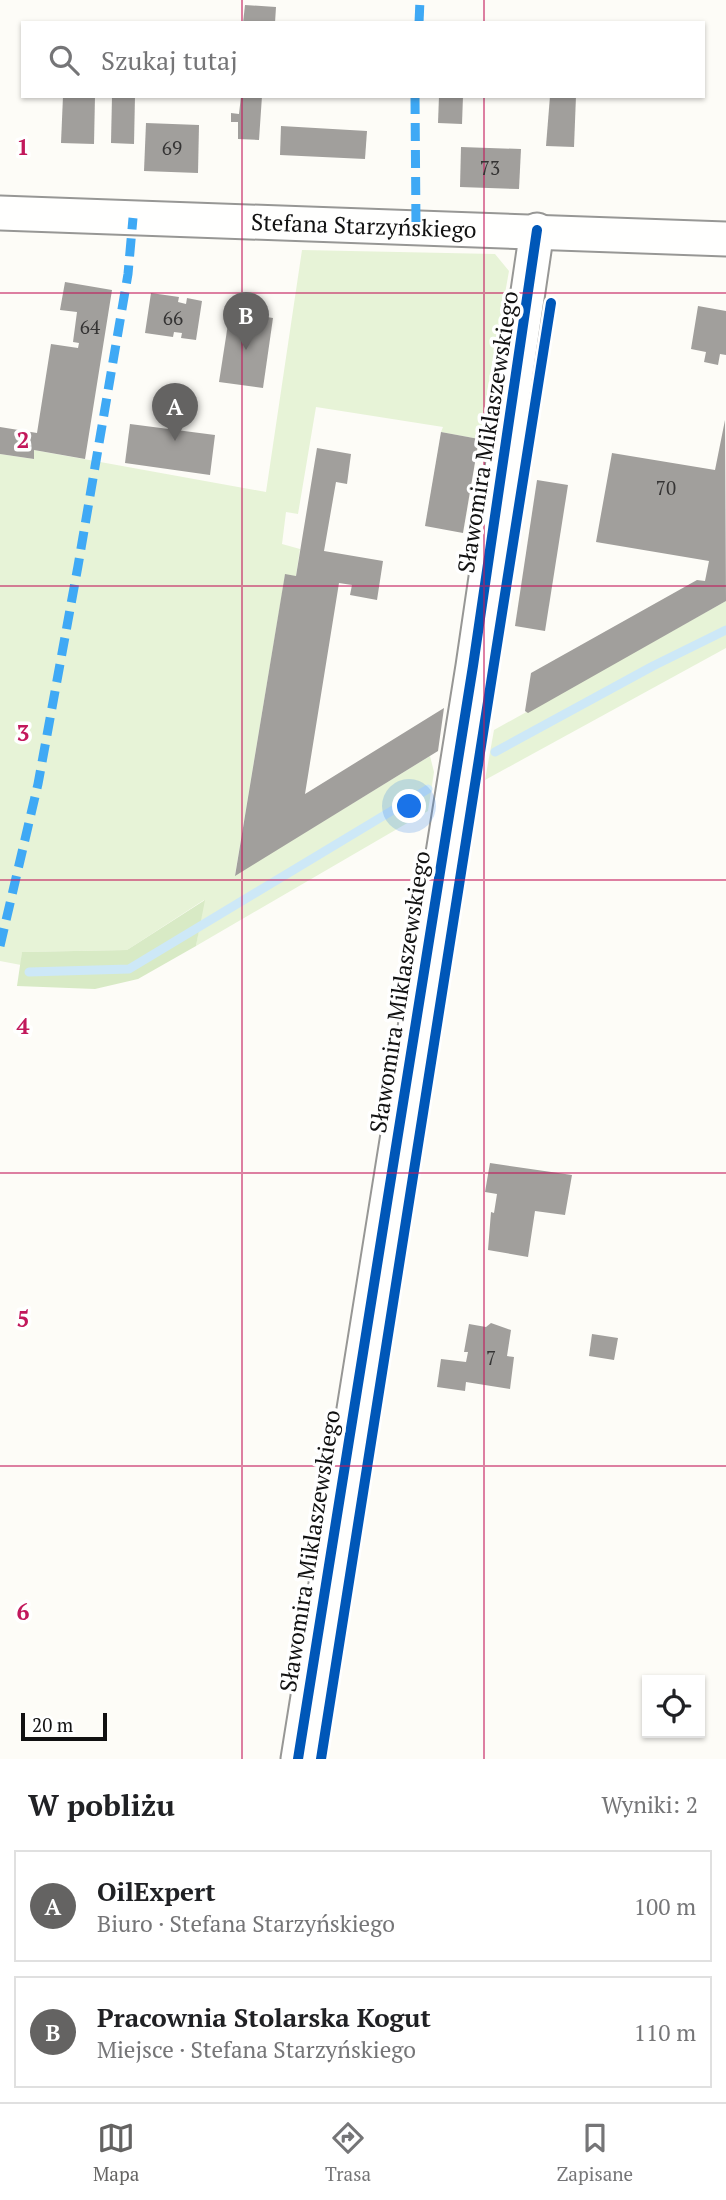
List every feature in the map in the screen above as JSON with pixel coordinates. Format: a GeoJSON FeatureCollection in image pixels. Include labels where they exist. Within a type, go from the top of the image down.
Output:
{"type":"FeatureCollection","features":[{"type":"Feature","properties":{"kind":"street","name":"Stefana Starzyńskiego"},"geometry":{"type":"LineString","coordinates":[[0,213],[537,230],[726,239]]}},
{"type":"Feature","properties":{"kind":"street","name":"Sławomira Miklaszewskiego"},"geometry":{"type":"LineString","coordinates":[[298,1759],[473,666],[537,230]]}},
{"type":"Feature","properties":{"kind":"green space"},"geometry":{"type":"Polygon","coordinates":[[[302,250],[495,254],[509,271],[479,439],[441,432],[443,427],[316,407],[298,514],[286,512],[282,544],[300,549],[296,576],[285,575],[235,875],[430,756],[434,772],[428,811],[196,946],[204,900],[127,950],[22,952],[21,965],[0,961],[0,454],[34,459],[34,450],[266,492],[302,250]]]}},
{"type":"Feature","properties":{"kind":"green space"},"geometry":{"type":"Polygon","coordinates":[[[726,601],[726,648],[485,780],[494,730],[726,601]]]}},
{"type":"Feature","properties":{"kind":"green space"},"geometry":{"type":"Polygon","coordinates":[[[205,900],[196,946],[138,979],[95,989],[17,986],[22,952],[127,950],[205,900]]]}},
{"type":"Feature","properties":{"kind":"building"},"geometry":{"type":"Polygon","coordinates":[[[245,5],[276,7],[275,21],[243,21],[245,5]]]}},
{"type":"Feature","properties":{"kind":"building"},"geometry":{"type":"Polygon","coordinates":[[[63,98],[95,98],[94,144],[61,143],[63,98]]]}},
{"type":"Feature","properties":{"kind":"building"},"geometry":{"type":"Polygon","coordinates":[[[112,98],[135,98],[134,144],[111,143],[112,98]]]}},
{"type":"Feature","properties":{"kind":"building"},"geometry":{"type":"Polygon","coordinates":[[[241,98],[262,98],[259,140],[238,139],[238,122],[231,122],[231,113],[239,114],[241,98]]]}},
{"type":"Feature","properties":{"kind":"building"},"geometry":{"type":"Polygon","coordinates":[[[439,98],[463,98],[462,124],[438,123],[439,98]]]}},
{"type":"Feature","properties":{"kind":"building"},"geometry":{"type":"Polygon","coordinates":[[[550,98],[576,98],[574,147],[546,146],[550,98]]]}},
{"type":"Feature","properties":{"kind":"building"},"geometry":{"type":"Polygon","coordinates":[[[146,123],[199,125],[198,173],[144,171],[146,123]]]}},
{"type":"Feature","properties":{"kind":"building"},"geometry":{"type":"Polygon","coordinates":[[[281,126],[367,131],[365,159],[280,155],[281,126]]]}},
{"type":"Feature","properties":{"kind":"building"},"geometry":{"type":"Polygon","coordinates":[[[461,147],[521,149],[519,189],[460,187],[461,147]]]}},
{"type":"Feature","properties":{"kind":"building"},"geometry":{"type":"Polygon","coordinates":[[[65,282],[112,290],[85,459],[34,450],[34,459],[0,454],[0,427],[37,433],[51,344],[78,348],[79,343],[73,342],[77,312],[60,310],[65,282]]]}},
{"type":"Feature","properties":{"kind":"building"},"geometry":{"type":"Polygon","coordinates":[[[151,293],[179,297],[178,302],[186,304],[187,298],[202,301],[196,340],[181,338],[182,333],[174,332],[173,337],[145,333],[151,293]]]}},
{"type":"Feature","properties":{"kind":"building"},"geometry":{"type":"Polygon","coordinates":[[[698,306],[726,311],[726,355],[720,354],[718,365],[704,362],[706,352],[691,349],[698,306]]]}},
{"type":"Feature","properties":{"kind":"building"},"geometry":{"type":"Polygon","coordinates":[[[230,311],[273,318],[263,388],[219,382],[230,311]]]}},
{"type":"Feature","properties":{"kind":"building"},"geometry":{"type":"Polygon","coordinates":[[[725,420],[726,601],[528,713],[525,711],[531,673],[697,580],[705,581],[709,561],[596,542],[612,453],[715,470],[725,420]]]}},
{"type":"Feature","properties":{"kind":"building"},"geometry":{"type":"Polygon","coordinates":[[[130,424],[215,435],[210,475],[125,463],[130,424]]]}},
{"type":"Feature","properties":{"kind":"building"},"geometry":{"type":"Polygon","coordinates":[[[441,432],[479,439],[463,533],[425,526],[441,432]]]}},
{"type":"Feature","properties":{"kind":"building"},"geometry":{"type":"Polygon","coordinates":[[[317,448],[351,454],[347,484],[336,482],[324,551],[383,561],[377,600],[350,595],[352,585],[339,583],[305,794],[444,708],[438,751],[235,876],[285,574],[296,576],[317,448]]]}},
{"type":"Feature","properties":{"kind":"building"},"geometry":{"type":"Polygon","coordinates":[[[537,480],[568,485],[545,631],[515,626],[537,480]]]}},
{"type":"Feature","properties":{"kind":"building"},"geometry":{"type":"Polygon","coordinates":[[[490,1163],[572,1175],[565,1215],[535,1211],[528,1257],[488,1250],[491,1212],[494,1213],[497,1194],[485,1192],[490,1163]]]}},
{"type":"Feature","properties":{"kind":"building"},"geometry":{"type":"Polygon","coordinates":[[[491,1323],[511,1330],[507,1356],[514,1357],[510,1389],[466,1382],[465,1391],[437,1387],[441,1359],[466,1362],[468,1352],[464,1352],[469,1324],[486,1327],[491,1323]]]}},
{"type":"Feature","properties":{"kind":"building"},"geometry":{"type":"Polygon","coordinates":[[[592,1334],[618,1338],[614,1360],[589,1356],[592,1334]]]}},
{"type":"Feature","properties":{"kind":"waterway"},"geometry":{"type":"LineString","coordinates":[[495,752],[653,666],[726,630]]}},
{"type":"Feature","properties":{"kind":"waterway"},"geometry":{"type":"LineString","coordinates":[[29,972],[129,969],[428,789]]}},
{"type":"Feature","properties":{"kind":"marked path"},"geometry":{"type":"LineString","coordinates":[[419,21],[420,0]]}},
{"type":"Feature","properties":{"kind":"marked path"},"geometry":{"type":"LineString","coordinates":[[415,98],[416,227]]}},
{"type":"Feature","properties":{"kind":"marked path"},"geometry":{"type":"LineString","coordinates":[[0,946],[38,784],[78,566],[128,274],[133,218]]}},
{"type":"Feature","properties":{"kind":"cycle path"},"geometry":{"type":"LineString","coordinates":[[298,1759],[473,666],[537,230]]}},
{"type":"Feature","properties":{"kind":"cycle path"},"geometry":{"type":"LineString","coordinates":[[321,1759],[551,303]]}},
{"type":"Feature","properties":{"kind":"place","name":"Pracownia Stolarska Kogut"},"geometry":{"type":"Point","coordinates":[246,350]}},
{"type":"Feature","properties":{"kind":"place","name":"OilExpert"},"geometry":{"type":"Point","coordinates":[175,441]}}]}
